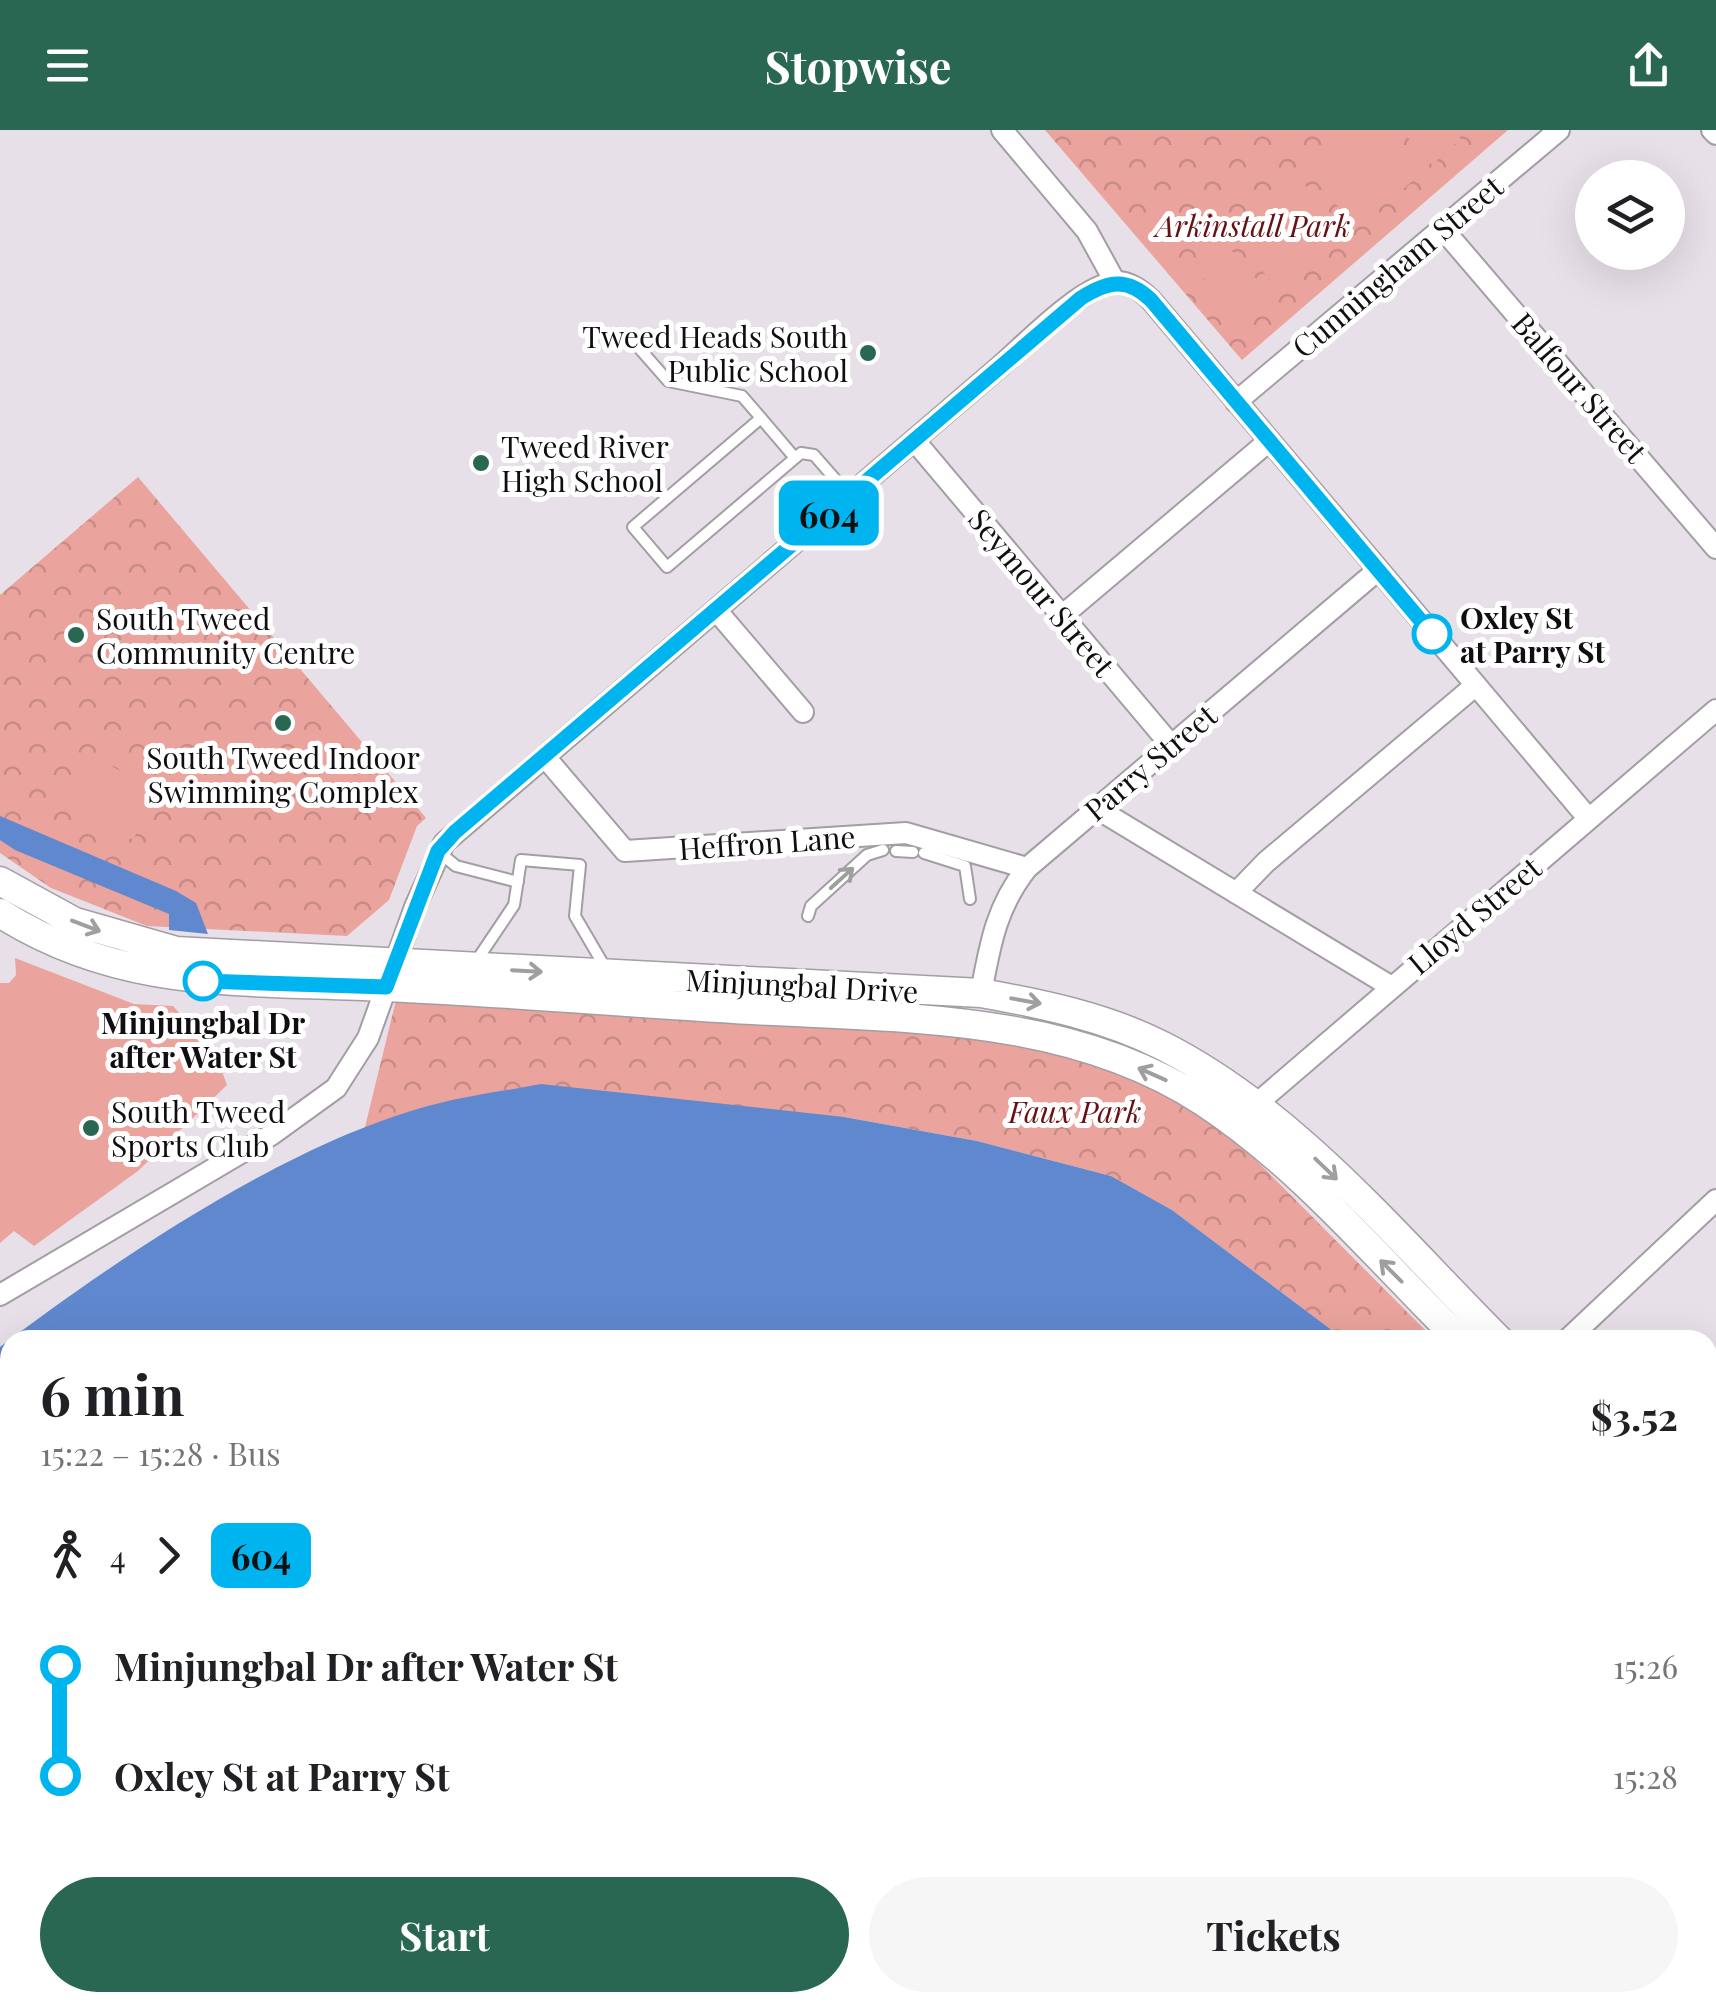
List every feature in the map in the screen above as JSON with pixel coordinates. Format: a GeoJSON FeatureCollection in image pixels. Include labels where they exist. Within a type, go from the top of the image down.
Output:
{"type":"FeatureCollection","features":[{"type":"Feature","properties":{"kind":"main road","name":"Minjungbal Drive"},"geometry":{"type":"LineString","coordinates":[[0,881],[75,922],[150,946],[390,976],[1000,1026],[1102,1052],[1245,1114],[1297,1178],[1450,1330]]}},
{"type":"Feature","properties":{"kind":"main road","name":"Minjungbal Drive"},"geometry":{"type":"LineString","coordinates":[[0,913],[76,954],[140,972],[200,981],[390,976],[471,968],[981,994],[1099,1020],[1162,1045],[1488,1330]]}},
{"type":"Feature","properties":{"kind":"street"},"geometry":{"type":"LineString","coordinates":[[1002,130],[1087,230],[1115,282],[1143,293],[1588,818]]}},
{"type":"Feature","properties":{"kind":"street","name":"Cunningham Street"},"geometry":{"type":"LineString","coordinates":[[1236,402],[1559,130]]}},
{"type":"Feature","properties":{"kind":"street","name":"Balfour Street"},"geometry":{"type":"LineString","coordinates":[[1442,228],[1716,548]]}},
{"type":"Feature","properties":{"kind":"street"},"geometry":{"type":"LineString","coordinates":[[0,1295],[313,1107],[354,1066],[438,851],[1081,298],[1115,282]]}},
{"type":"Feature","properties":{"kind":"street","name":"Seymour Street"},"geometry":{"type":"LineString","coordinates":[[914,440],[1170,744]]}},
{"type":"Feature","properties":{"kind":"street"},"geometry":{"type":"LineString","coordinates":[[1063,615],[1269,441]]}},
{"type":"Feature","properties":{"kind":"street","name":"Parry Street"},"geometry":{"type":"LineString","coordinates":[[981,994],[994,923],[1007,894],[1026,868],[1378,570]]}},
{"type":"Feature","properties":{"kind":"street"},"geometry":{"type":"LineString","coordinates":[[716,610],[803,712]]}},
{"type":"Feature","properties":{"kind":"street"},"geometry":{"type":"LineString","coordinates":[[1236,893],[1266,862],[1476,685]]}},
{"type":"Feature","properties":{"kind":"street","name":"Lloyd Street"},"geometry":{"type":"LineString","coordinates":[[1245,1114],[1716,710]]}},
{"type":"Feature","properties":{"kind":"street","name":"Heffron Lane"},"geometry":{"type":"LineString","coordinates":[[546,757],[624,851],[906,833],[1026,868]]}},
{"type":"Feature","properties":{"kind":"street"},"geometry":{"type":"LineString","coordinates":[[1096,808],[1390,986]]}},
{"type":"Feature","properties":{"kind":"street"},"geometry":{"type":"LineString","coordinates":[[1579,1330],[1716,1200]]}},
{"type":"Feature","properties":{"kind":"lane"},"geometry":{"type":"LineString","coordinates":[[632,340],[668,382],[742,396],[795,458]]}},
{"type":"Feature","properties":{"kind":"lane"},"geometry":{"type":"LineString","coordinates":[[761,418],[633,527],[667,567],[801,453],[814,455],[850,496]]}},
{"type":"Feature","properties":{"kind":"lane"},"geometry":{"type":"LineString","coordinates":[[808,916],[811,906],[867,855],[883,850]]}},
{"type":"Feature","properties":{"kind":"lane"},"geometry":{"type":"LineString","coordinates":[[438,851],[456,866],[518,882]]}},
{"type":"Feature","properties":{"kind":"lane"},"geometry":{"type":"LineString","coordinates":[[896,851],[965,866],[970,899]]}},
{"type":"Feature","properties":{"kind":"lane"},"geometry":{"type":"LineString","coordinates":[[471,968],[514,905],[520,860],[580,865],[575,916],[610,976]]}},
{"type":"Feature","properties":{"kind":"green space","name":"Arkinstall Park"},"geometry":{"type":"Polygon","coordinates":[[[1045,130],[1508,130],[1242,360],[1045,130]]]}},
{"type":"Feature","properties":{"kind":"green space"},"geometry":{"type":"Polygon","coordinates":[[[1351,130],[1388,130],[1424,171],[1394,197],[1342,137],[1351,130]]]}},
{"type":"Feature","properties":{"kind":"green space"},"geometry":{"type":"Polygon","coordinates":[[[1401,130],[1453,130],[1461,139],[1432,165],[1401,130]]]}},
{"type":"Feature","properties":{"kind":"green space"},"geometry":{"type":"Polygon","coordinates":[[[1335,143],[1387,202],[1357,228],[1305,169],[1335,143]]]}},
{"type":"Feature","properties":{"kind":"green space"},"geometry":{"type":"Polygon","coordinates":[[[1297,176],[1349,235],[1319,261],[1267,201],[1297,176]]]}},
{"type":"Feature","properties":{"kind":"green space"},"geometry":{"type":"Polygon","coordinates":[[[1259,208],[1311,268],[1282,294],[1230,234],[1259,208]]]}},
{"type":"Feature","properties":{"kind":"green space"},"geometry":{"type":"Polygon","coordinates":[[[1223,241],[1275,300],[1245,326],[1193,266],[1223,241]]]}},
{"type":"Feature","properties":{"kind":"green space"},"geometry":{"type":"Polygon","coordinates":[[[138,477],[426,818],[417,826],[389,900],[347,936],[147,926],[51,888],[0,853],[0,595],[138,477]]]}},
{"type":"Feature","properties":{"kind":"green space"},"geometry":{"type":"Polygon","coordinates":[[[85,753],[159,790],[133,840],[59,803],[85,753]]]}},
{"type":"Feature","properties":{"kind":"green space","name":"South Tweed Sports Club"},"geometry":{"type":"Polygon","coordinates":[[[15,958],[134,1004],[173,1006],[216,1055],[227,1085],[138,1171],[34,1246],[14,1231],[0,1243],[0,983],[9,983],[16,975],[15,958]]]}},
{"type":"Feature","properties":{"kind":"green space","name":"Faux Park"},"geometry":{"type":"Polygon","coordinates":[[[396,1000],[993,1037],[1108,1064],[1227,1131],[1425,1330],[1332,1330],[1172,1210],[1111,1176],[977,1141],[844,1117],[364,1131],[396,1000]]]}},
{"type":"Feature","properties":{"kind":"water"},"geometry":{"type":"Polygon","coordinates":[[[0,816],[176,891],[196,903],[208,934],[169,930],[169,914],[15,850],[0,840],[0,816]]]}},
{"type":"Feature","properties":{"kind":"water"},"geometry":{"type":"Polygon","coordinates":[[[541,1084],[844,1117],[977,1141],[1111,1176],[1172,1210],[1332,1330],[24,1330],[152,1240],[266,1173],[381,1121],[475,1096],[541,1084]]]}},
{"type":"Feature","properties":{"kind":"bus line","name":"604"},"geometry":{"type":"LineString","coordinates":[[203,981],[386,987],[438,851],[455,832],[1081,298],[1115,282],[1135,287],[1151,300],[1432,634]]}},
{"type":"Feature","properties":{"kind":"place","name":"Tweed Heads South Public School"},"geometry":{"type":"Point","coordinates":[868,353]}},
{"type":"Feature","properties":{"kind":"place","name":"Tweed River High School"},"geometry":{"type":"Point","coordinates":[481,463]}},
{"type":"Feature","properties":{"kind":"place","name":"Oxley St at Parry St"},"geometry":{"type":"Point","coordinates":[1432,634]}},
{"type":"Feature","properties":{"kind":"place","name":"South Tweed Community Centre"},"geometry":{"type":"Point","coordinates":[76,635]}},
{"type":"Feature","properties":{"kind":"place","name":"South Tweed Indoor Swimming Complex"},"geometry":{"type":"Point","coordinates":[283,723]}},
{"type":"Feature","properties":{"kind":"place","name":"Minjungbal Dr after Water St"},"geometry":{"type":"Point","coordinates":[203,981]}},
{"type":"Feature","properties":{"kind":"place","name":"South Tweed Sports Club"},"geometry":{"type":"Point","coordinates":[91,1128]}}]}
